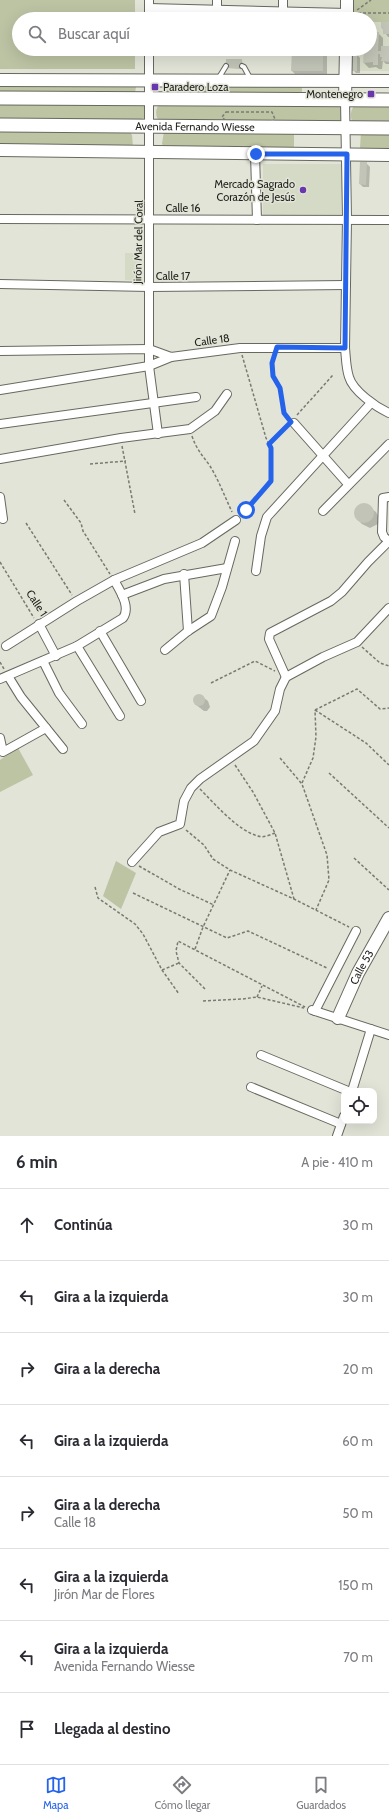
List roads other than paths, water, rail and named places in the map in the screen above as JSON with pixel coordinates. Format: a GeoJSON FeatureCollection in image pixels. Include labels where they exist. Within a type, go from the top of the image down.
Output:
{"type":"FeatureCollection","features":[{"type":"Feature","properties":{"kind":"main road"},"geometry":{"type":"LineString","coordinates":[[347,0],[347,12]]}},
{"type":"Feature","properties":{"kind":"main road"},"geometry":{"type":"LineString","coordinates":[[345,100],[346,56]]}},
{"type":"Feature","properties":{"kind":"main road"},"geometry":{"type":"LineString","coordinates":[[0,80],[389,80]]}},
{"type":"Feature","properties":{"kind":"main road"},"geometry":{"type":"LineString","coordinates":[[0,98],[389,100]]}},
{"type":"Feature","properties":{"kind":"main road","name":"Avenida Fernando Wiesse"},"geometry":{"type":"LineString","coordinates":[[0,125],[389,128]]}},
{"type":"Feature","properties":{"kind":"main road"},"geometry":{"type":"LineString","coordinates":[[0,150],[389,155]]}},
{"type":"Feature","properties":{"kind":"main road","name":"Calle 53"},"geometry":{"type":"LineString","coordinates":[[338,1018],[358,973],[389,918]]}},
{"type":"Feature","properties":{"kind":"street"},"geometry":{"type":"LineString","coordinates":[[217,0],[217,10]]}},
{"type":"Feature","properties":{"kind":"street"},"geometry":{"type":"LineString","coordinates":[[283,0],[283,11]]}},
{"type":"Feature","properties":{"kind":"street"},"geometry":{"type":"LineString","coordinates":[[149,4],[217,10],[296,12]]}},
{"type":"Feature","properties":{"kind":"street","name":"Jirón Mar del Coral"},"geometry":{"type":"LineString","coordinates":[[149,56],[149,366],[158,434]]}},
{"type":"Feature","properties":{"kind":"street"},"geometry":{"type":"LineString","coordinates":[[345,100],[347,154],[345,348],[349,379],[371,403],[389,412]]}},
{"type":"Feature","properties":{"kind":"street"},"geometry":{"type":"LineString","coordinates":[[256,154],[257,220]]}},
{"type":"Feature","properties":{"kind":"street","name":"Calle 16"},"geometry":{"type":"LineString","coordinates":[[0,219],[389,220]]}},
{"type":"Feature","properties":{"kind":"street","name":"Calle 17"},"geometry":{"type":"LineString","coordinates":[[0,284],[149,287],[346,285]]}},
{"type":"Feature","properties":{"kind":"street","name":"Calle 18"},"geometry":{"type":"LineString","coordinates":[[0,350],[149,349],[171,357],[240,348],[345,348]]}},
{"type":"Feature","properties":{"kind":"street"},"geometry":{"type":"LineString","coordinates":[[0,390],[149,366],[171,357]]}},
{"type":"Feature","properties":{"kind":"street"},"geometry":{"type":"LineString","coordinates":[[0,459],[121,438],[190,429],[215,411],[227,394]]}},
{"type":"Feature","properties":{"kind":"street"},"geometry":{"type":"LineString","coordinates":[[0,424],[154,401],[196,397]]}},
{"type":"Feature","properties":{"kind":"street"},"geometry":{"type":"LineString","coordinates":[[256,571],[261,536],[267,517],[371,403]]}},
{"type":"Feature","properties":{"kind":"street"},"geometry":{"type":"LineString","coordinates":[[292,420],[348,484]]}},
{"type":"Feature","properties":{"kind":"street"},"geometry":{"type":"LineString","coordinates":[[323,511],[389,444]]}},
{"type":"Feature","properties":{"kind":"street"},"geometry":{"type":"LineString","coordinates":[[0,497],[3,519]]}},
{"type":"Feature","properties":{"kind":"street"},"geometry":{"type":"LineString","coordinates":[[286,677],[269,639],[270,633],[331,601],[342,592],[368,562],[389,541],[384,537],[382,532],[383,498],[389,497]]}},
{"type":"Feature","properties":{"kind":"street"},"geometry":{"type":"LineString","coordinates":[[6,646],[39,624],[114,580],[202,543],[236,520]]}},
{"type":"Feature","properties":{"kind":"street"},"geometry":{"type":"LineString","coordinates":[[164,650],[188,631],[211,616],[222,587],[235,542]]}},
{"type":"Feature","properties":{"kind":"street"},"geometry":{"type":"LineString","coordinates":[[122,595],[164,579],[184,574],[227,568]]}},
{"type":"Feature","properties":{"kind":"street"},"geometry":{"type":"LineString","coordinates":[[184,574],[188,631]]}},
{"type":"Feature","properties":{"kind":"street"},"geometry":{"type":"LineString","coordinates":[[63,749],[4,677],[56,656],[123,618],[126,613],[122,595],[114,580]]}},
{"type":"Feature","properties":{"kind":"street"},"geometry":{"type":"LineString","coordinates":[[132,862],[159,832],[180,824],[184,801],[191,788],[200,779],[254,741],[275,711],[280,688],[286,677],[322,657],[357,642],[389,608]]}},
{"type":"Feature","properties":{"kind":"street","name":"Calle 1"},"geometry":{"type":"LineString","coordinates":[[39,624],[56,656]]}},
{"type":"Feature","properties":{"kind":"street"},"geometry":{"type":"LineString","coordinates":[[100,631],[140,701]]}},
{"type":"Feature","properties":{"kind":"street"},"geometry":{"type":"LineString","coordinates":[[76,646],[120,716]]}},
{"type":"Feature","properties":{"kind":"street"},"geometry":{"type":"LineString","coordinates":[[43,660],[59,693],[82,724]]}},
{"type":"Feature","properties":{"kind":"street"},"geometry":{"type":"LineString","coordinates":[[0,738],[3,752],[46,728]]}},
{"type":"Feature","properties":{"kind":"street"},"geometry":{"type":"LineString","coordinates":[[356,931],[313,1010],[389,1035]]}},
{"type":"Feature","properties":{"kind":"street"},"geometry":{"type":"LineString","coordinates":[[353,1088],[371,1029]]}},
{"type":"Feature","properties":{"kind":"street"},"geometry":{"type":"LineString","coordinates":[[261,1055],[341,1088]]}},
{"type":"Feature","properties":{"kind":"street"},"geometry":{"type":"LineString","coordinates":[[251,1087],[341,1124],[338,1136]]}},
{"type":"Feature","properties":{"kind":"lane"},"geometry":{"type":"LineString","coordinates":[[217,81],[226,66]]}},
{"type":"Feature","properties":{"kind":"lane"},"geometry":{"type":"LineString","coordinates":[[242,66],[251,81]]}},
{"type":"Feature","properties":{"kind":"place","name":"Paradero Loza"},"geometry":{"type":"Point","coordinates":[155,87]}},
{"type":"Feature","properties":{"kind":"place","name":"Montenegro"},"geometry":{"type":"Point","coordinates":[371,94]}},
{"type":"Feature","properties":{"kind":"place","name":"Mercado Sagrado Corazón de Jesús"},"geometry":{"type":"Point","coordinates":[303,190]}}]}
